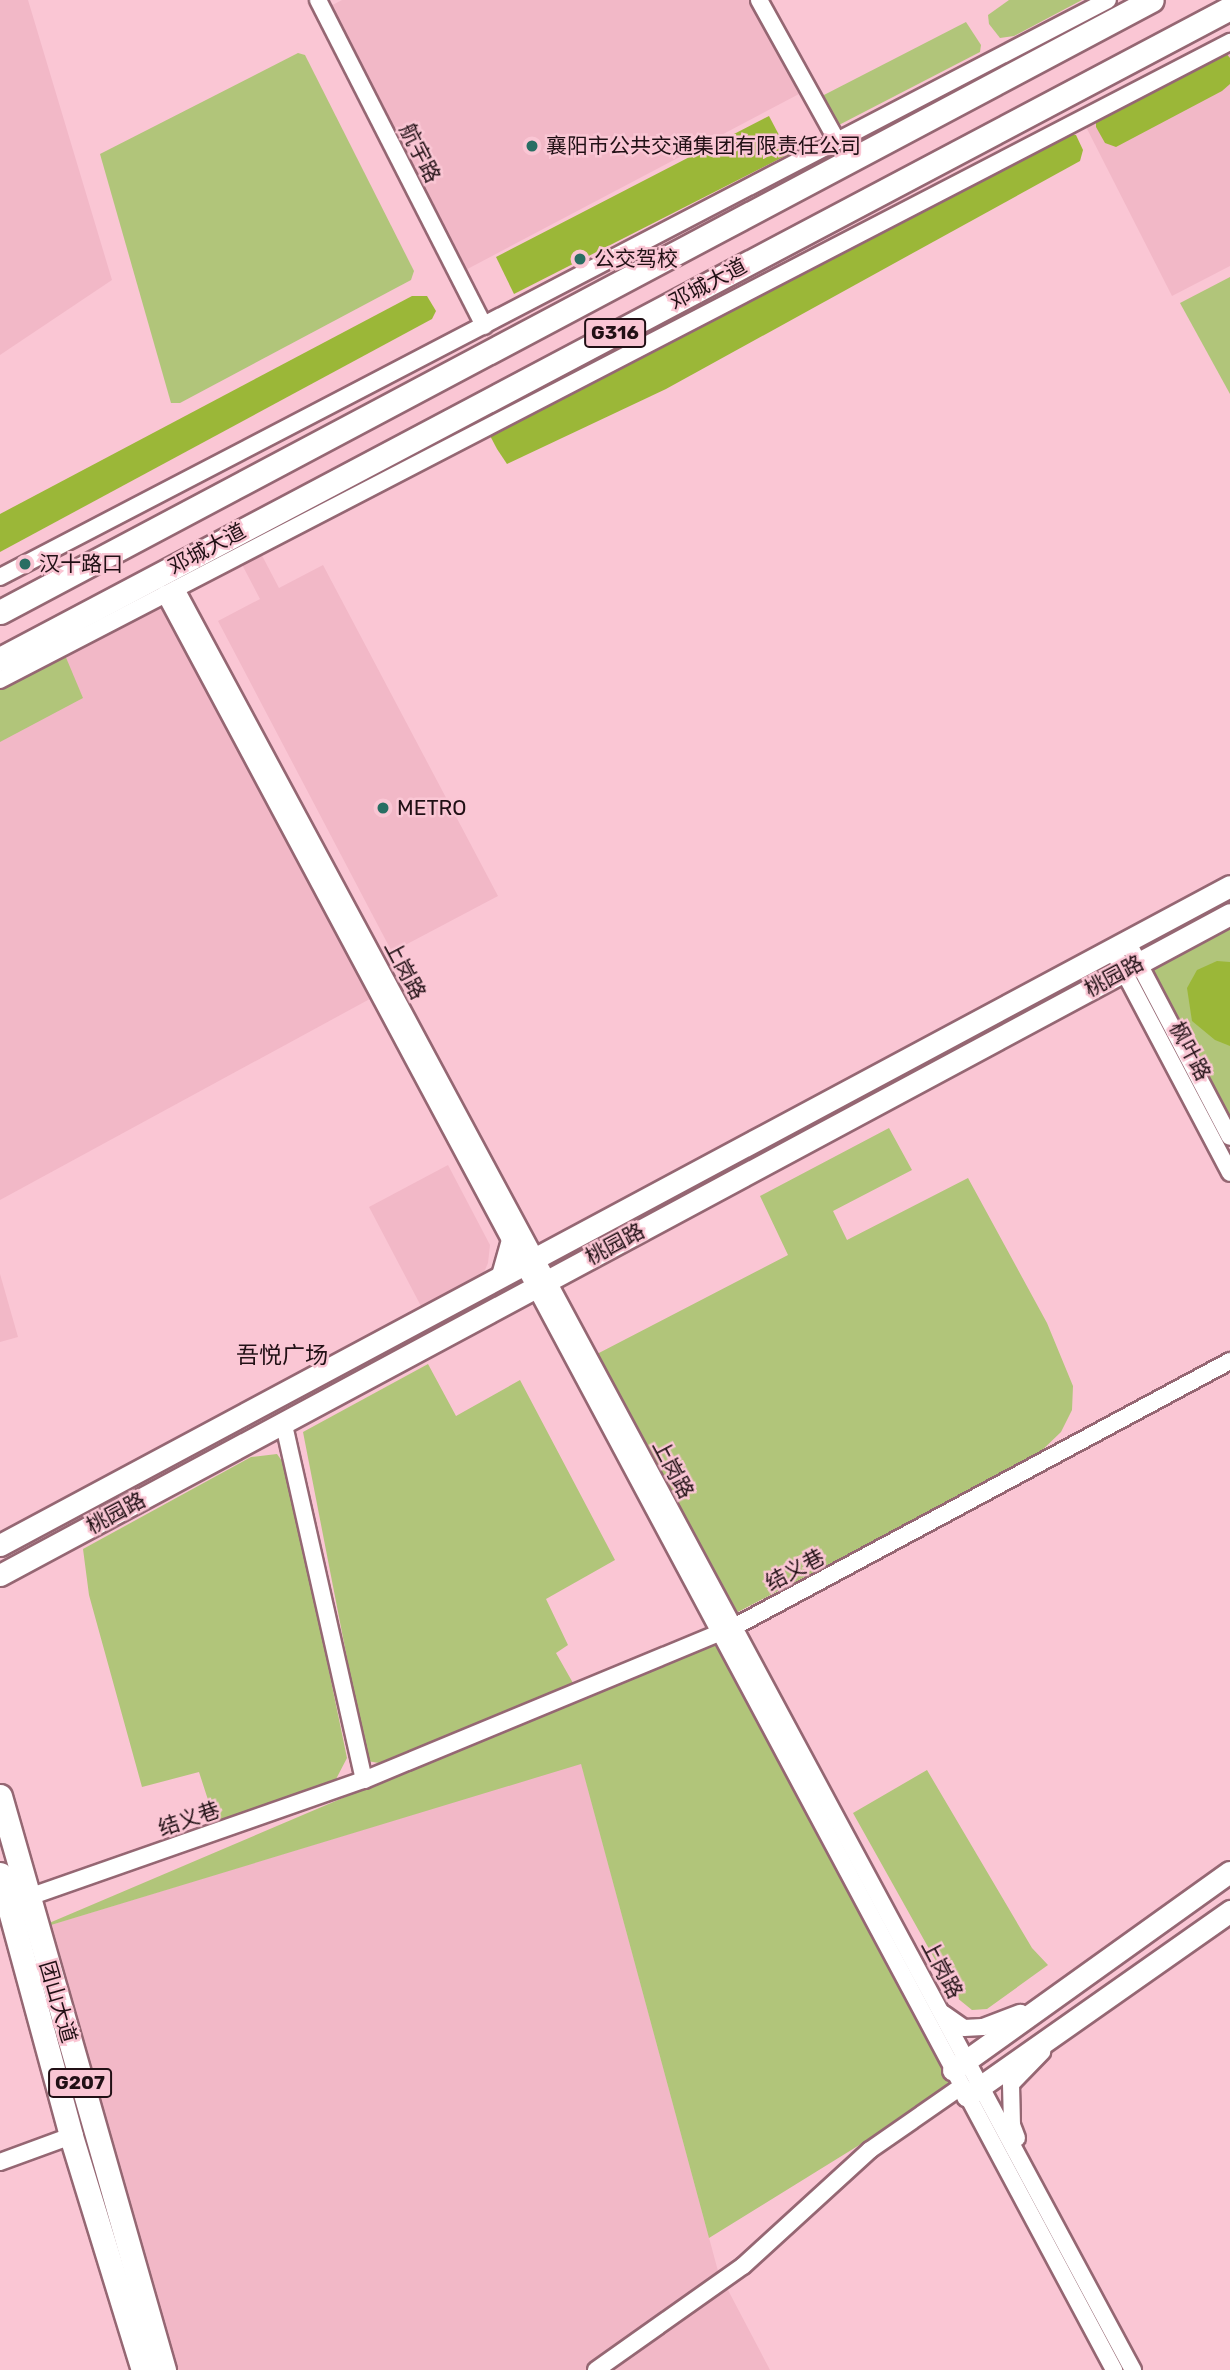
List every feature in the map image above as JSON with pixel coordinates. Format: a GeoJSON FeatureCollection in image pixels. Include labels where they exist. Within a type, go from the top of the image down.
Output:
{"type":"FeatureCollection","features":[{"type":"Feature","properties":{"kind":"highway","name":"邓城大道"},"geometry":{"type":"LineString","coordinates":[[0,612],[1152,0]]}},
{"type":"Feature","properties":{"kind":"highway","name":"邓城大道"},"geometry":{"type":"LineString","coordinates":[[0,659],[1224,14]]}},
{"type":"Feature","properties":{"kind":"highway","name":"团山大道"},"geometry":{"type":"LineString","coordinates":[[0,1796],[164,2370]]}},
{"type":"Feature","properties":{"kind":"highway","name":"团山大道"},"geometry":{"type":"LineString","coordinates":[[0,1874],[71,2136],[142,2370]]}},
{"type":"Feature","properties":{"kind":"main road","name":"桃园路"},"geometry":{"type":"LineString","coordinates":[[0,1545],[1230,886]]}},
{"type":"Feature","properties":{"kind":"main road","name":"桃园路"},"geometry":{"type":"LineString","coordinates":[[0,1575],[1230,914]]}},
{"type":"Feature","properties":{"kind":"main road"},"geometry":{"type":"LineString","coordinates":[[966,2079],[1077,1982],[1230,1872]]}},
{"type":"Feature","properties":{"kind":"main road"},"geometry":{"type":"LineString","coordinates":[[966,2079],[1090,2010],[1230,1912]]}},
{"type":"Feature","properties":{"kind":"street","name":"航宇路"},"geometry":{"type":"LineString","coordinates":[[317,0],[484,326]]}},
{"type":"Feature","properties":{"kind":"street"},"geometry":{"type":"LineString","coordinates":[[760,0],[837,141]]}},
{"type":"Feature","properties":{"kind":"street"},"geometry":{"type":"LineString","coordinates":[[0,577],[1108,0]]}},
{"type":"Feature","properties":{"kind":"street"},"geometry":{"type":"LineString","coordinates":[[0,680],[1230,42]]}},
{"type":"Feature","properties":{"kind":"street"},"geometry":{"type":"LineString","coordinates":[[817,152],[828,173]]}},
{"type":"Feature","properties":{"kind":"street","name":"上岗路"},"geometry":{"type":"LineString","coordinates":[[171,591],[966,2079],[1114,2370]]}},
{"type":"Feature","properties":{"kind":"street","name":"枫叶路"},"geometry":{"type":"LineString","coordinates":[[1120,945],[1230,1172]]}},
{"type":"Feature","properties":{"kind":"street","name":"枫叶路"},"geometry":{"type":"LineString","coordinates":[[1131,967],[1230,1137]]}},
{"type":"Feature","properties":{"kind":"street"},"geometry":{"type":"LineString","coordinates":[[499,1279],[517,1237],[559,1247]]}},
{"type":"Feature","properties":{"kind":"street"},"geometry":{"type":"LineString","coordinates":[[513,1299],[554,1307],[570,1268]]}},
{"type":"Feature","properties":{"kind":"street","name":"结义巷"},"geometry":{"type":"LineString","coordinates":[[29,1897],[364,1780],[727,1629],[1230,1361]]}},
{"type":"Feature","properties":{"kind":"street"},"geometry":{"type":"LineString","coordinates":[[283,1422],[364,1780]]}},
{"type":"Feature","properties":{"kind":"street","name":"上岗路"},"geometry":{"type":"LineString","coordinates":[[727,1629],[941,2012],[966,2079],[1046,2208],[1133,2370]]}},
{"type":"Feature","properties":{"kind":"street"},"geometry":{"type":"LineString","coordinates":[[941,2012],[964,2028],[984,2027],[1007,2020],[1077,1982]]}},
{"type":"Feature","properties":{"kind":"street"},"geometry":{"type":"LineString","coordinates":[[1046,2208],[1012,2125],[1011,2084],[1090,2010]]}},
{"type":"Feature","properties":{"kind":"street"},"geometry":{"type":"LineString","coordinates":[[596,2370],[743,2266],[870,2150],[966,2079]]}},
{"type":"Feature","properties":{"kind":"street"},"geometry":{"type":"LineString","coordinates":[[0,2161],[71,2136]]}},
{"type":"Feature","properties":{"kind":"shaded area"},"geometry":{"type":"Polygon","coordinates":[[[0,0],[28,0],[112,280],[0,355],[0,0]]]}},
{"type":"Feature","properties":{"kind":"shaded area"},"geometry":{"type":"Polygon","coordinates":[[[342,0],[749,0],[799,94],[458,274],[323,10],[342,0]]]}},
{"type":"Feature","properties":{"kind":"shaded area"},"geometry":{"type":"Polygon","coordinates":[[[1230,42],[1230,266],[1172,296],[1082,119],[1230,42]]]}},
{"type":"Feature","properties":{"kind":"shaded area"},"geometry":{"type":"Polygon","coordinates":[[[257,546],[279,588],[323,565],[498,896],[392,952],[218,621],[260,599],[238,557],[257,546]]]}},
{"type":"Feature","properties":{"kind":"shaded area"},"geometry":{"type":"Polygon","coordinates":[[[165,594],[379,994],[0,1200],[0,680],[165,594]]]}},
{"type":"Feature","properties":{"kind":"shaded area"},"geometry":{"type":"Polygon","coordinates":[[[448,1165],[490,1245],[488,1263],[482,1277],[422,1308],[369,1207],[448,1165]]]}},
{"type":"Feature","properties":{"kind":"shaded area"},"geometry":{"type":"Polygon","coordinates":[[[0,1274],[18,1337],[0,1342],[0,1274]]]}},
{"type":"Feature","properties":{"kind":"shaded area"},"geometry":{"type":"Polygon","coordinates":[[[581,1763],[718,2271],[770,2370],[162,2370],[28,1932],[581,1763]]]}},
{"type":"Feature","properties":{"kind":"green space"},"geometry":{"type":"Polygon","coordinates":[[[1009,0],[1082,0],[1014,36],[1000,38],[989,24],[988,15],[1009,0]]]}},
{"type":"Feature","properties":{"kind":"green space"},"geometry":{"type":"Polygon","coordinates":[[[966,22],[981,45],[980,52],[837,126],[820,102],[822,96],[966,22]]]}},
{"type":"Feature","properties":{"kind":"green space"},"geometry":{"type":"Polygon","coordinates":[[[1225,52],[1230,58],[1230,84],[1222,91],[1116,147],[1105,143],[1096,127],[1096,111],[1225,52]]]}},
{"type":"Feature","properties":{"kind":"green space"},"geometry":{"type":"Polygon","coordinates":[[[298,53],[305,55],[414,271],[411,280],[180,403],[171,403],[100,154],[298,53]]]}},
{"type":"Feature","properties":{"kind":"green space"},"geometry":{"type":"Polygon","coordinates":[[[769,116],[789,154],[514,294],[496,257],[769,116]]]}},
{"type":"Feature","properties":{"kind":"green space"},"geometry":{"type":"Polygon","coordinates":[[[1057,131],[1076,135],[1083,150],[1080,161],[666,389],[507,464],[497,449],[486,428],[1057,131]]]}},
{"type":"Feature","properties":{"kind":"green space"},"geometry":{"type":"Polygon","coordinates":[[[1230,277],[1230,394],[1180,303],[1230,277]]]}},
{"type":"Feature","properties":{"kind":"green space"},"geometry":{"type":"Polygon","coordinates":[[[412,296],[427,296],[436,311],[432,319],[0,552],[0,514],[412,296]]]}},
{"type":"Feature","properties":{"kind":"green space"},"geometry":{"type":"Polygon","coordinates":[[[62,648],[83,698],[0,742],[0,680],[62,648]]]}},
{"type":"Feature","properties":{"kind":"green space"},"geometry":{"type":"Polygon","coordinates":[[[1230,914],[1230,1137],[1138,963],[1230,914]]]}},
{"type":"Feature","properties":{"kind":"green space"},"geometry":{"type":"Polygon","coordinates":[[[1217,961],[1230,962],[1230,1046],[1215,1040],[1192,1021],[1187,988],[1197,970],[1217,961]]]}},
{"type":"Feature","properties":{"kind":"green space"},"geometry":{"type":"Polygon","coordinates":[[[889,1128],[912,1170],[833,1211],[847,1240],[968,1178],[1047,1323],[1073,1386],[1072,1410],[1061,1432],[1036,1456],[736,1613],[597,1354],[788,1255],[760,1196],[889,1128]]]}},
{"type":"Feature","properties":{"kind":"green space"},"geometry":{"type":"Polygon","coordinates":[[[428,1364],[456,1416],[520,1380],[615,1560],[546,1599],[568,1645],[556,1653],[573,1683],[379,1763],[367,1761],[303,1432],[428,1364]]]}},
{"type":"Feature","properties":{"kind":"green space"},"geometry":{"type":"Polygon","coordinates":[[[277,1454],[287,1468],[347,1758],[334,1783],[220,1837],[199,1772],[142,1787],[89,1595],[83,1549],[251,1457],[277,1454]]]}},
{"type":"Feature","properties":{"kind":"green space"},"geometry":{"type":"Polygon","coordinates":[[[728,1634],[966,2079],[709,2238],[581,1764],[28,1932],[728,1634]]]}},
{"type":"Feature","properties":{"kind":"green space"},"geometry":{"type":"Polygon","coordinates":[[[927,1770],[1032,1948],[1048,1965],[987,2009],[972,2010],[956,1997],[853,1813],[927,1770]]]}},
{"type":"Feature","properties":{"kind":"place","name":"襄阳市公共交通集团有限责任公司"},"geometry":{"type":"Point","coordinates":[532,146]}},
{"type":"Feature","properties":{"kind":"place","name":"公交驾校"},"geometry":{"type":"Point","coordinates":[580,259]}},
{"type":"Feature","properties":{"kind":"place","name":"汉十路口"},"geometry":{"type":"Point","coordinates":[25,564]}},
{"type":"Feature","properties":{"kind":"place","name":"METRO"},"geometry":{"type":"Point","coordinates":[383,808]}},
{"type":"Feature","properties":{"kind":"district","name":"吾悦广场"},"geometry":{"type":"Point","coordinates":[282,1355]}}]}
